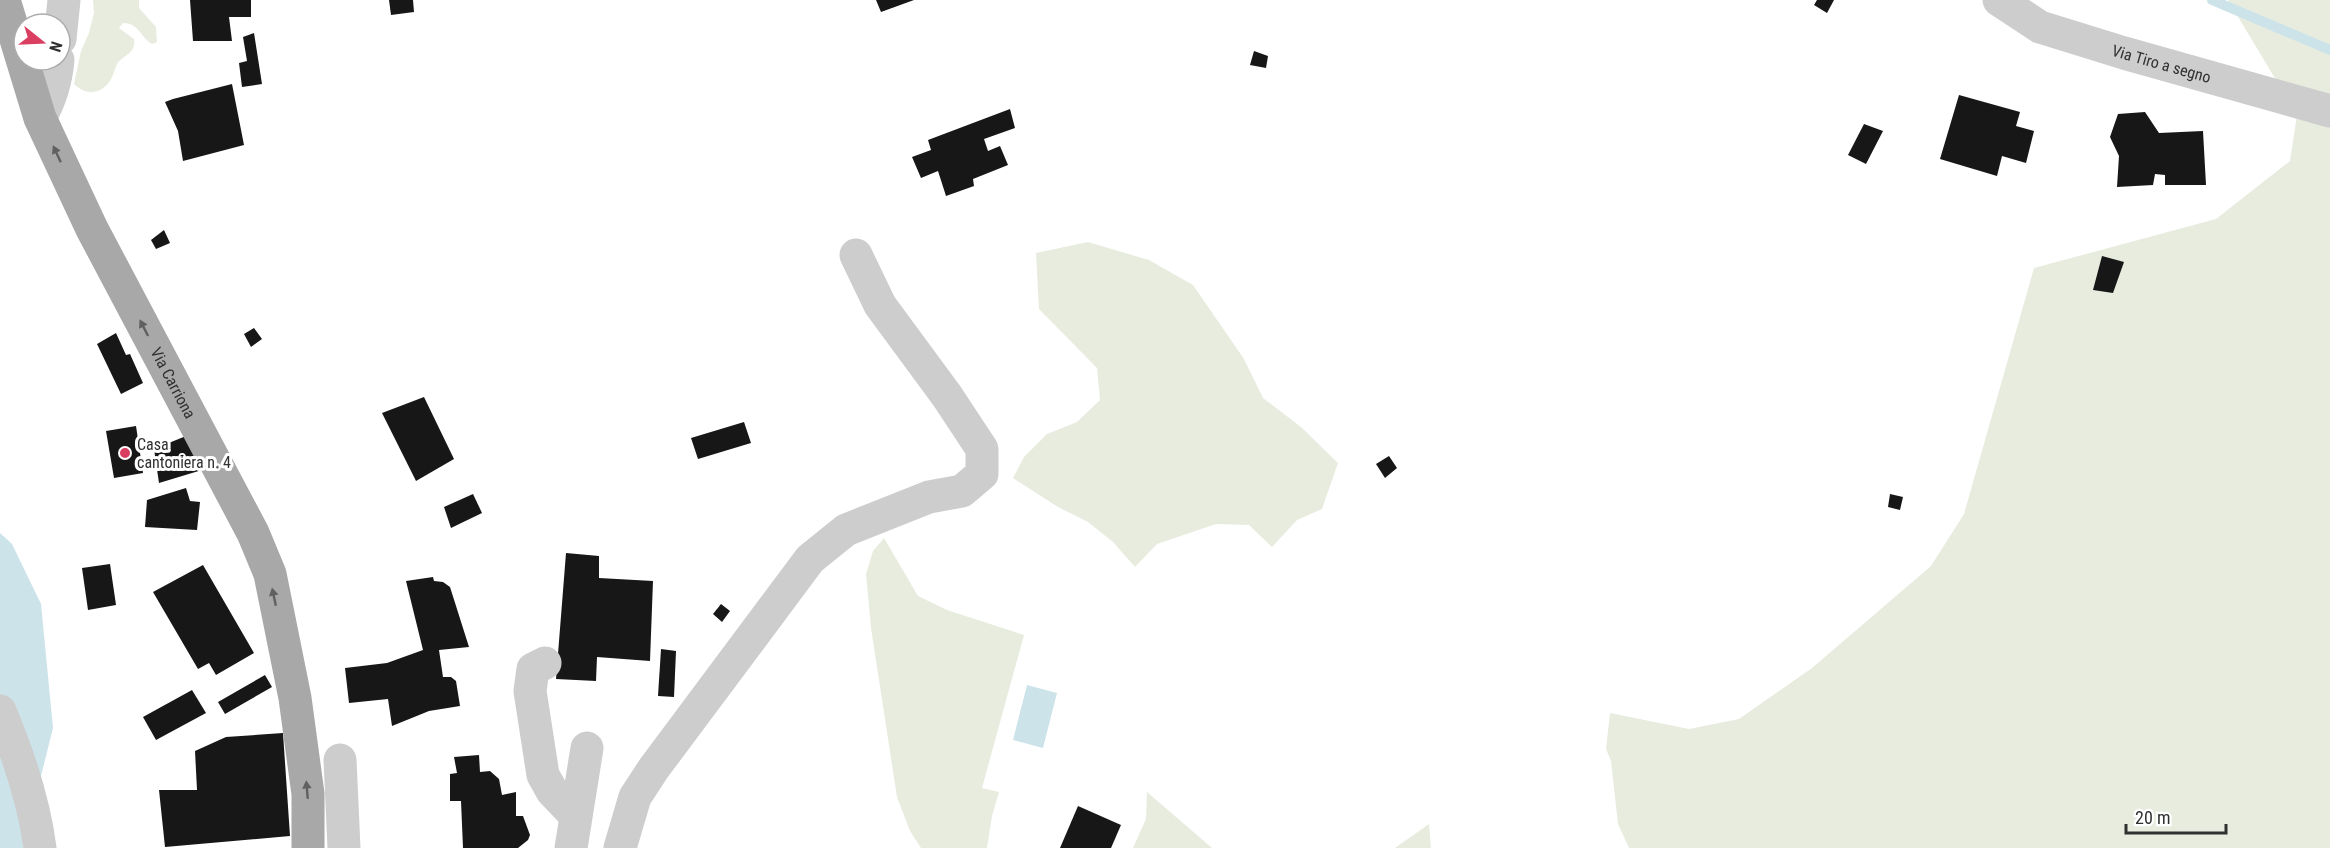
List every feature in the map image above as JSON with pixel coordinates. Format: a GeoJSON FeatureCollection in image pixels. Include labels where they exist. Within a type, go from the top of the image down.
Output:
{"type":"FeatureCollection","features":[{"type":"Feature","properties":{"kind":"main road","name":"Via Carriona"},"geometry":{"type":"LineString","coordinates":[[4,0],[40,118],[92,229],[253,533],[270,574],[295,698],[308,794],[308,848]]}},
{"type":"Feature","properties":{"kind":"street","name":"Via Tiro a segno"},"geometry":{"type":"LineString","coordinates":[[1999,0],[2040,27],[2330,111]]}},
{"type":"Feature","properties":{"kind":"street"},"geometry":{"type":"LineString","coordinates":[[40,118],[49,102],[57,72]]}},
{"type":"Feature","properties":{"kind":"street"},"geometry":{"type":"LineString","coordinates":[[620,848],[635,797],[641,787],[810,558],[846,530],[928,497],[962,491],[982,474],[982,449],[947,396],[880,305],[856,255]]}},
{"type":"Feature","properties":{"kind":"street"},"geometry":{"type":"LineString","coordinates":[[545,663],[533,669],[530,691],[543,775],[552,791],[575,816]]}},
{"type":"Feature","properties":{"kind":"street"},"geometry":{"type":"LineString","coordinates":[[0,711],[17,750],[38,826],[40,848]]}},
{"type":"Feature","properties":{"kind":"street"},"geometry":{"type":"LineString","coordinates":[[571,848],[587,748]]}},
{"type":"Feature","properties":{"kind":"street"},"geometry":{"type":"LineString","coordinates":[[340,760],[344,848]]}},
{"type":"Feature","properties":{"kind":"shaded area"},"geometry":{"type":"Polygon","coordinates":[[[93,0],[139,0],[139,8],[156,27],[157,42],[152,44],[133,25],[123,23],[119,28],[134,39],[133,48],[117,64],[109,83],[100,90],[90,92],[74,84],[81,51],[94,13],[93,0]]]}},
{"type":"Feature","properties":{"kind":"shaded area"},"geometry":{"type":"Polygon","coordinates":[[[2228,0],[2330,0],[2330,848],[1629,848],[1618,824],[1611,761],[1606,749],[1610,713],[1689,729],[1739,719],[1812,668],[1931,566],[1964,514],[2034,268],[2216,219],[2290,161],[2297,115],[2228,0]]]}},
{"type":"Feature","properties":{"kind":"shaded area"},"geometry":{"type":"Polygon","coordinates":[[[1088,242],[1149,260],[1193,285],[1244,359],[1263,398],[1301,427],[1338,463],[1322,509],[1297,520],[1272,547],[1249,525],[1216,524],[1157,544],[1135,567],[1113,542],[1088,522],[1058,507],[1013,478],[1024,457],[1047,434],[1077,422],[1100,400],[1097,368],[1039,309],[1036,253],[1088,242]]]}},
{"type":"Feature","properties":{"kind":"shaded area"},"geometry":{"type":"Polygon","coordinates":[[[884,538],[918,596],[947,610],[1024,635],[982,788],[999,792],[992,816],[987,848],[921,848],[910,831],[897,797],[871,628],[866,574],[873,551],[884,538]]]}},
{"type":"Feature","properties":{"kind":"shaded area"},"geometry":{"type":"Polygon","coordinates":[[[1147,792],[1212,848],[1133,848],[1146,819],[1147,792]]]}},
{"type":"Feature","properties":{"kind":"shaded area"},"geometry":{"type":"Polygon","coordinates":[[[1429,824],[1431,848],[1395,848],[1429,824]]]}},
{"type":"Feature","properties":{"kind":"water"},"geometry":{"type":"Polygon","coordinates":[[[0,533],[12,544],[41,604],[53,728],[23,848],[0,848],[0,533]]]}},
{"type":"Feature","properties":{"kind":"water"},"geometry":{"type":"Polygon","coordinates":[[[1027,685],[1057,693],[1043,748],[1013,740],[1027,685]]]}},
{"type":"Feature","properties":{"kind":"building"},"geometry":{"type":"Polygon","coordinates":[[[190,0],[251,0],[251,17],[229,17],[232,41],[193,41],[190,0]]]}},
{"type":"Feature","properties":{"kind":"building"},"geometry":{"type":"Polygon","coordinates":[[[389,0],[413,0],[414,12],[391,15],[389,0]]]}},
{"type":"Feature","properties":{"kind":"building"},"geometry":{"type":"Polygon","coordinates":[[[876,0],[914,0],[881,12],[876,0]]]}},
{"type":"Feature","properties":{"kind":"building"},"geometry":{"type":"Polygon","coordinates":[[[1817,0],[1834,0],[1827,13],[1814,5],[1817,0]]]}},
{"type":"Feature","properties":{"kind":"building"},"geometry":{"type":"Polygon","coordinates":[[[254,33],[262,84],[242,87],[239,63],[247,61],[243,37],[254,33]]]}},
{"type":"Feature","properties":{"kind":"building"},"geometry":{"type":"Polygon","coordinates":[[[1254,51],[1268,56],[1266,68],[1250,65],[1254,51]]]}},
{"type":"Feature","properties":{"kind":"building"},"geometry":{"type":"Polygon","coordinates":[[[232,84],[244,145],[183,161],[178,131],[165,102],[232,84]]]}},
{"type":"Feature","properties":{"kind":"building"},"geometry":{"type":"Polygon","coordinates":[[[1959,95],[2020,112],[2016,126],[2034,131],[2026,163],[2002,156],[1997,176],[1940,159],[1959,95]]]}},
{"type":"Feature","properties":{"kind":"building"},"geometry":{"type":"Polygon","coordinates":[[[1010,109],[1015,128],[984,139],[988,151],[1000,146],[1008,165],[973,179],[974,186],[946,196],[938,171],[921,178],[912,157],[931,150],[928,140],[1010,109]]]}},
{"type":"Feature","properties":{"kind":"building"},"geometry":{"type":"Polygon","coordinates":[[[2145,112],[2159,133],[2203,131],[2206,185],[2165,185],[2165,175],[2155,174],[2153,185],[2117,187],[2119,156],[2110,137],[2118,114],[2145,112]]]}},
{"type":"Feature","properties":{"kind":"building"},"geometry":{"type":"Polygon","coordinates":[[[1864,124],[1883,131],[1866,164],[1848,155],[1864,124]]]}},
{"type":"Feature","properties":{"kind":"building"},"geometry":{"type":"Polygon","coordinates":[[[164,230],[170,243],[156,249],[151,240],[164,230]]]}},
{"type":"Feature","properties":{"kind":"building"},"geometry":{"type":"Polygon","coordinates":[[[2102,256],[2124,262],[2113,293],[2093,290],[2102,256]]]}},
{"type":"Feature","properties":{"kind":"building"},"geometry":{"type":"Polygon","coordinates":[[[254,328],[262,339],[251,347],[244,334],[254,328]]]}},
{"type":"Feature","properties":{"kind":"building"},"geometry":{"type":"Polygon","coordinates":[[[116,333],[126,355],[130,354],[143,383],[121,394],[97,344],[116,333]]]}},
{"type":"Feature","properties":{"kind":"building"},"geometry":{"type":"Polygon","coordinates":[[[424,397],[454,459],[416,481],[382,413],[424,397]]]}},
{"type":"Feature","properties":{"kind":"building"},"geometry":{"type":"Polygon","coordinates":[[[744,422],[751,443],[698,459],[691,438],[744,422]]]}},
{"type":"Feature","properties":{"kind":"building","name":"Casa cantoniera n. 4"},"geometry":{"type":"Polygon","coordinates":[[[136,426],[143,473],[114,478],[106,431],[136,426]]]}},
{"type":"Feature","properties":{"kind":"building"},"geometry":{"type":"Polygon","coordinates":[[[186,436],[202,470],[159,483],[154,449],[186,436]]]}},
{"type":"Feature","properties":{"kind":"building"},"geometry":{"type":"Polygon","coordinates":[[[1389,456],[1397,468],[1385,478],[1376,464],[1389,456]]]}},
{"type":"Feature","properties":{"kind":"building"},"geometry":{"type":"Polygon","coordinates":[[[186,488],[190,501],[200,502],[197,530],[145,527],[147,500],[186,488]]]}},
{"type":"Feature","properties":{"kind":"building"},"geometry":{"type":"Polygon","coordinates":[[[473,494],[482,513],[451,528],[444,507],[473,494]]]}},
{"type":"Feature","properties":{"kind":"building"},"geometry":{"type":"Polygon","coordinates":[[[1890,494],[1903,497],[1900,510],[1888,507],[1890,494]]]}},
{"type":"Feature","properties":{"kind":"building"},"geometry":{"type":"Polygon","coordinates":[[[566,553],[599,556],[599,578],[653,581],[650,661],[597,657],[596,681],[556,679],[566,553]]]}},
{"type":"Feature","properties":{"kind":"building"},"geometry":{"type":"Polygon","coordinates":[[[110,564],[116,605],[88,610],[82,568],[110,564]]]}},
{"type":"Feature","properties":{"kind":"building"},"geometry":{"type":"Polygon","coordinates":[[[203,565],[254,653],[216,675],[209,663],[198,669],[153,592],[203,565]]]}},
{"type":"Feature","properties":{"kind":"building"},"geometry":{"type":"Polygon","coordinates":[[[433,577],[434,581],[443,582],[450,587],[469,647],[439,650],[443,677],[451,677],[456,681],[460,706],[429,711],[392,726],[388,699],[349,703],[345,668],[387,663],[423,650],[406,581],[433,577]]]}},
{"type":"Feature","properties":{"kind":"building"},"geometry":{"type":"Polygon","coordinates":[[[721,604],[730,611],[722,622],[713,614],[721,604]]]}},
{"type":"Feature","properties":{"kind":"building"},"geometry":{"type":"Polygon","coordinates":[[[661,649],[676,651],[674,697],[658,696],[661,649]]]}},
{"type":"Feature","properties":{"kind":"building"},"geometry":{"type":"Polygon","coordinates":[[[265,675],[272,687],[225,714],[218,702],[265,675]]]}},
{"type":"Feature","properties":{"kind":"building"},"geometry":{"type":"Polygon","coordinates":[[[192,690],[206,713],[156,740],[143,717],[192,690]]]}},
{"type":"Feature","properties":{"kind":"building"},"geometry":{"type":"Polygon","coordinates":[[[283,733],[290,836],[165,847],[159,790],[197,790],[195,751],[226,737],[283,733]]]}},
{"type":"Feature","properties":{"kind":"building"},"geometry":{"type":"Polygon","coordinates":[[[479,755],[480,772],[490,771],[499,779],[502,795],[516,792],[516,816],[523,816],[530,835],[528,840],[518,848],[463,848],[461,801],[450,801],[450,774],[457,773],[454,757],[479,755]]]}},
{"type":"Feature","properties":{"kind":"building"},"geometry":{"type":"Polygon","coordinates":[[[1078,806],[1121,825],[1111,848],[1060,848],[1078,806]]]}},
{"type":"Feature","properties":{"kind":"waterway"},"geometry":{"type":"LineString","coordinates":[[2212,0],[2330,50]]}},
{"type":"Feature","properties":{"kind":"place","name":"Casa cantoniera n. 4"},"geometry":{"type":"Point","coordinates":[125,453]}}]}
